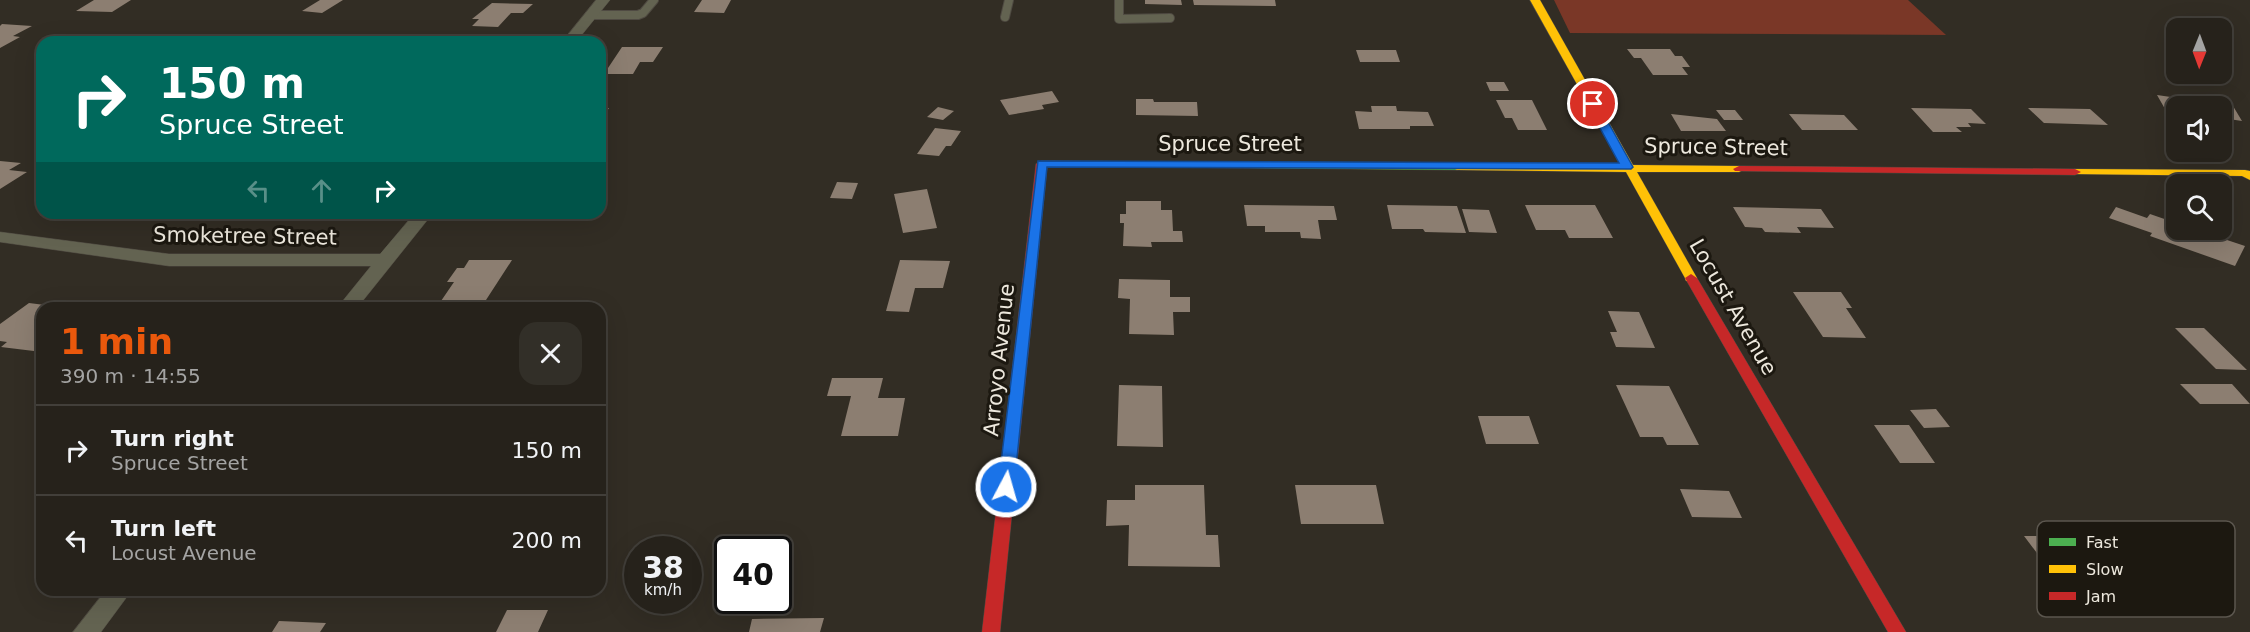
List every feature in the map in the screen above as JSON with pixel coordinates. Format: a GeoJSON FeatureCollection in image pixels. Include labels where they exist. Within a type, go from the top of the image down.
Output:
{"type":"FeatureCollection","features":[{"type":"Feature","properties":{"kind":"street"},"geometry":{"type":"LineString","coordinates":[[574,36],[603,0]]}},
{"type":"Feature","properties":{"kind":"street","name":"Locust Avenue"},"geometry":{"type":"LineString","coordinates":[[1535,0],[1627,167],[1898,632]]}},
{"type":"Feature","properties":{"kind":"street","name":"Spruce Street"},"geometry":{"type":"LineString","coordinates":[[1042,164],[1627,167],[2248,175]]}},
{"type":"Feature","properties":{"kind":"street","name":"Arroyo Avenue"},"geometry":{"type":"LineString","coordinates":[[991,632],[1042,164]]}},
{"type":"Feature","properties":{"kind":"street"},"geometry":{"type":"LineString","coordinates":[[351,302],[419,219]]}},
{"type":"Feature","properties":{"kind":"street","name":"Smoketree Street"},"geometry":{"type":"LineString","coordinates":[[0,237],[169,260],[383,260]]}},
{"type":"Feature","properties":{"kind":"street"},"geometry":{"type":"LineString","coordinates":[[86,632],[115,596]]}},
{"type":"Feature","properties":{"kind":"lane"},"geometry":{"type":"LineString","coordinates":[[592,15],[638,15],[643,13],[654,0]]}},
{"type":"Feature","properties":{"kind":"lane"},"geometry":{"type":"LineString","coordinates":[[1005,17],[1010,0]]}},
{"type":"Feature","properties":{"kind":"lane"},"geometry":{"type":"LineString","coordinates":[[1119,0],[1119,19],[1170,18]]}},
{"type":"Feature","properties":{"kind":"shaded area"},"geometry":{"type":"Polygon","coordinates":[[[1554,0],[1908,0],[1946,35],[1570,33],[1554,0]]]}},
{"type":"Feature","properties":{"kind":"building"},"geometry":{"type":"Polygon","coordinates":[[[94,0],[131,0],[112,12],[76,11],[94,0]]]}},
{"type":"Feature","properties":{"kind":"building"},"geometry":{"type":"Polygon","coordinates":[[[320,0],[343,0],[322,13],[302,11],[320,0]]]}},
{"type":"Feature","properties":{"kind":"building"},"geometry":{"type":"Polygon","coordinates":[[[702,0],[731,0],[724,13],[694,12],[702,0]]]}},
{"type":"Feature","properties":{"kind":"building"},"geometry":{"type":"Polygon","coordinates":[[[1145,0],[1181,0],[1182,5],[1145,4],[1145,0]]]}},
{"type":"Feature","properties":{"kind":"building"},"geometry":{"type":"Polygon","coordinates":[[[1193,0],[1275,0],[1276,6],[1194,5],[1193,0]]]}},
{"type":"Feature","properties":{"kind":"building"},"geometry":{"type":"Polygon","coordinates":[[[492,3],[533,4],[523,13],[511,13],[498,27],[472,26],[479,19],[472,19],[492,3]]]}},
{"type":"Feature","properties":{"kind":"building"},"geometry":{"type":"Polygon","coordinates":[[[2,24],[32,26],[13,36],[20,37],[0,48],[0,26],[2,24]]]}},
{"type":"Feature","properties":{"kind":"building"},"geometry":{"type":"Polygon","coordinates":[[[622,47],[663,47],[653,62],[640,62],[633,74],[606,74],[622,47]]]}},
{"type":"Feature","properties":{"kind":"building"},"geometry":{"type":"Polygon","coordinates":[[[1627,49],[1670,49],[1675,56],[1682,56],[1690,67],[1682,67],[1688,75],[1653,75],[1641,58],[1634,58],[1627,49]]]}},
{"type":"Feature","properties":{"kind":"building"},"geometry":{"type":"Polygon","coordinates":[[[1356,50],[1396,50],[1400,62],[1360,62],[1356,50]]]}},
{"type":"Feature","properties":{"kind":"building"},"geometry":{"type":"Polygon","coordinates":[[[1486,82],[1504,82],[1509,91],[1490,91],[1486,82]]]}},
{"type":"Feature","properties":{"kind":"building"},"geometry":{"type":"Polygon","coordinates":[[[1052,91],[1059,102],[1042,105],[1044,109],[1009,115],[1000,100],[1052,91]]]}},
{"type":"Feature","properties":{"kind":"building"},"geometry":{"type":"Polygon","coordinates":[[[2157,95],[2166,96],[2165,109],[2157,95]]]}},
{"type":"Feature","properties":{"kind":"building"},"geometry":{"type":"Polygon","coordinates":[[[1136,99],[1153,99],[1154,102],[1197,102],[1198,116],[1136,115],[1136,99]]]}},
{"type":"Feature","properties":{"kind":"building"},"geometry":{"type":"Polygon","coordinates":[[[1496,100],[1532,100],[1547,130],[1518,130],[1512,118],[1505,118],[1496,100]]]}},
{"type":"Feature","properties":{"kind":"building"},"geometry":{"type":"Polygon","coordinates":[[[1371,106],[1396,106],[1397,111],[1428,112],[1434,126],[1410,126],[1410,129],[1359,129],[1355,111],[1372,112],[1371,106]]]}},
{"type":"Feature","properties":{"kind":"building"},"geometry":{"type":"Polygon","coordinates":[[[2232,106],[2233,106],[2242,121],[2232,120],[2232,106]]]}},
{"type":"Feature","properties":{"kind":"building"},"geometry":{"type":"Polygon","coordinates":[[[938,107],[954,111],[943,120],[927,117],[938,107]]]}},
{"type":"Feature","properties":{"kind":"building"},"geometry":{"type":"Polygon","coordinates":[[[1911,108],[1971,109],[1986,124],[1968,123],[1971,127],[1956,127],[1962,132],[1933,132],[1911,108]]]}},
{"type":"Feature","properties":{"kind":"building"},"geometry":{"type":"Polygon","coordinates":[[[2028,108],[2090,109],[2108,125],[2044,123],[2028,108]]]}},
{"type":"Feature","properties":{"kind":"building"},"geometry":{"type":"Polygon","coordinates":[[[1716,110],[1735,110],[1743,120],[1724,120],[1716,110]]]}},
{"type":"Feature","properties":{"kind":"building"},"geometry":{"type":"Polygon","coordinates":[[[1671,114],[1717,119],[1726,131],[1681,131],[1671,114]]]}},
{"type":"Feature","properties":{"kind":"building"},"geometry":{"type":"Polygon","coordinates":[[[1789,114],[1844,115],[1858,130],[1802,130],[1789,114]]]}},
{"type":"Feature","properties":{"kind":"building"},"geometry":{"type":"Polygon","coordinates":[[[935,128],[961,131],[951,146],[946,146],[939,156],[917,154],[935,128]]]}},
{"type":"Feature","properties":{"kind":"building"},"geometry":{"type":"Polygon","coordinates":[[[0,161],[21,163],[9,170],[27,172],[0,189],[0,161]]]}},
{"type":"Feature","properties":{"kind":"building"},"geometry":{"type":"Polygon","coordinates":[[[837,182],[858,183],[852,199],[830,198],[837,182]]]}},
{"type":"Feature","properties":{"kind":"building"},"geometry":{"type":"Polygon","coordinates":[[[927,189],[937,228],[903,233],[894,194],[927,189]]]}},
{"type":"Feature","properties":{"kind":"building"},"geometry":{"type":"Polygon","coordinates":[[[1126,201],[1161,201],[1161,210],[1172,210],[1173,231],[1182,231],[1183,242],[1151,242],[1152,247],[1123,246],[1124,223],[1120,223],[1120,214],[1126,214],[1126,201]]]}},
{"type":"Feature","properties":{"kind":"building"},"geometry":{"type":"Polygon","coordinates":[[[1244,205],[1334,206],[1337,220],[1318,220],[1321,239],[1301,238],[1300,232],[1265,232],[1265,226],[1247,226],[1244,205]]]}},
{"type":"Feature","properties":{"kind":"building"},"geometry":{"type":"Polygon","coordinates":[[[1387,205],[1457,206],[1466,233],[1392,229],[1387,205]]]}},
{"type":"Feature","properties":{"kind":"building"},"geometry":{"type":"Polygon","coordinates":[[[1525,205],[1595,205],[1613,238],[1569,238],[1565,230],[1536,230],[1525,205]]]}},
{"type":"Feature","properties":{"kind":"building"},"geometry":{"type":"Polygon","coordinates":[[[1733,207],[1821,209],[1834,228],[1797,227],[1801,233],[1765,232],[1762,228],[1745,227],[1733,207]]]}},
{"type":"Feature","properties":{"kind":"building"},"geometry":{"type":"Polygon","coordinates":[[[2116,207],[2147,218],[2150,214],[2166,220],[2166,240],[2227,240],[2245,246],[2235,266],[2150,236],[2152,233],[2109,218],[2116,207]]]}},
{"type":"Feature","properties":{"kind":"building"},"geometry":{"type":"Polygon","coordinates":[[[1462,209],[1489,210],[1497,233],[1469,232],[1462,209]]]}},
{"type":"Feature","properties":{"kind":"building"},"geometry":{"type":"Polygon","coordinates":[[[469,260],[512,260],[486,300],[441,301],[454,282],[447,282],[457,268],[464,268],[469,260]]]}},
{"type":"Feature","properties":{"kind":"building"},"geometry":{"type":"Polygon","coordinates":[[[900,260],[950,261],[943,288],[915,288],[909,312],[886,311],[900,260]]]}},
{"type":"Feature","properties":{"kind":"building"},"geometry":{"type":"Polygon","coordinates":[[[1119,279],[1170,280],[1170,297],[1190,297],[1190,312],[1173,312],[1174,335],[1129,334],[1130,299],[1118,298],[1119,279]]]}},
{"type":"Feature","properties":{"kind":"building"},"geometry":{"type":"Polygon","coordinates":[[[1793,292],[1841,292],[1852,308],[1846,308],[1866,338],[1823,337],[1793,292]]]}},
{"type":"Feature","properties":{"kind":"building"},"geometry":{"type":"Polygon","coordinates":[[[29,303],[36,304],[36,351],[1,347],[7,342],[0,341],[0,324],[29,303]]]}},
{"type":"Feature","properties":{"kind":"building"},"geometry":{"type":"Polygon","coordinates":[[[1608,311],[1639,312],[1655,348],[1616,347],[1610,332],[1617,332],[1608,311]]]}},
{"type":"Feature","properties":{"kind":"building"},"geometry":{"type":"Polygon","coordinates":[[[2175,328],[2204,328],[2247,370],[2216,369],[2175,328]]]}},
{"type":"Feature","properties":{"kind":"building"},"geometry":{"type":"Polygon","coordinates":[[[832,378],[883,378],[878,398],[905,398],[898,436],[841,436],[851,396],[827,396],[832,378]]]}},
{"type":"Feature","properties":{"kind":"building"},"geometry":{"type":"Polygon","coordinates":[[[2180,384],[2232,384],[2250,404],[2200,404],[2180,384]]]}},
{"type":"Feature","properties":{"kind":"building"},"geometry":{"type":"Polygon","coordinates":[[[1119,385],[1162,386],[1163,447],[1117,446],[1119,385]]]}},
{"type":"Feature","properties":{"kind":"building"},"geometry":{"type":"Polygon","coordinates":[[[1616,385],[1669,386],[1699,445],[1667,445],[1663,437],[1640,437],[1616,385]]]}},
{"type":"Feature","properties":{"kind":"building"},"geometry":{"type":"Polygon","coordinates":[[[1936,409],[1950,427],[1924,428],[1910,410],[1936,409]]]}},
{"type":"Feature","properties":{"kind":"building"},"geometry":{"type":"Polygon","coordinates":[[[1478,416],[1529,416],[1539,444],[1486,444],[1478,416]]]}},
{"type":"Feature","properties":{"kind":"building"},"geometry":{"type":"Polygon","coordinates":[[[1874,425],[1909,425],[1935,463],[1900,463],[1874,425]]]}},
{"type":"Feature","properties":{"kind":"building"},"geometry":{"type":"Polygon","coordinates":[[[1135,485],[1204,485],[1206,535],[1218,535],[1220,567],[1128,566],[1129,525],[1106,526],[1107,500],[1135,500],[1135,485]]]}},
{"type":"Feature","properties":{"kind":"building"},"geometry":{"type":"Polygon","coordinates":[[[1295,485],[1376,485],[1384,524],[1301,524],[1295,485]]]}},
{"type":"Feature","properties":{"kind":"building"},"geometry":{"type":"Polygon","coordinates":[[[1680,489],[1729,491],[1742,518],[1692,517],[1680,489]]]}},
{"type":"Feature","properties":{"kind":"building"},"geometry":{"type":"Polygon","coordinates":[[[2024,536],[2037,536],[2037,553],[2024,536]]]}},
{"type":"Feature","properties":{"kind":"building"},"geometry":{"type":"Polygon","coordinates":[[[507,610],[548,610],[538,632],[496,632],[507,610]]]}},
{"type":"Feature","properties":{"kind":"building"},"geometry":{"type":"Polygon","coordinates":[[[824,618],[820,632],[749,632],[752,619],[824,618]]]}},
{"type":"Feature","properties":{"kind":"building"},"geometry":{"type":"Polygon","coordinates":[[[279,621],[326,623],[320,632],[272,632],[279,621]]]}},
{"type":"Feature","properties":{"kind":"traffic: fast"},"geometry":{"type":"LineString","coordinates":[[1055,164],[1457,167]]}},
{"type":"Feature","properties":{"kind":"traffic: slow"},"geometry":{"type":"LineString","coordinates":[[1535,0],[1691,278]]}},
{"type":"Feature","properties":{"kind":"traffic: slow"},"geometry":{"type":"LineString","coordinates":[[1457,167],[1739,169]]}},
{"type":"Feature","properties":{"kind":"traffic: slow"},"geometry":{"type":"LineString","coordinates":[[2075,172],[2245,173],[2250,177]]}},
{"type":"Feature","properties":{"kind":"traffic: jam"},"geometry":{"type":"LineString","coordinates":[[991,632],[1042,164],[1055,164]]}},
{"type":"Feature","properties":{"kind":"traffic: jam"},"geometry":{"type":"LineString","coordinates":[[1739,169],[2075,172]]}},
{"type":"Feature","properties":{"kind":"traffic: jam"},"geometry":{"type":"LineString","coordinates":[[1691,278],[1897,632]]}},
{"type":"Feature","properties":{"kind":"route"},"geometry":{"type":"LineString","coordinates":[[1006,487],[1042,164],[1627,167],[1593,104]]}}]}
